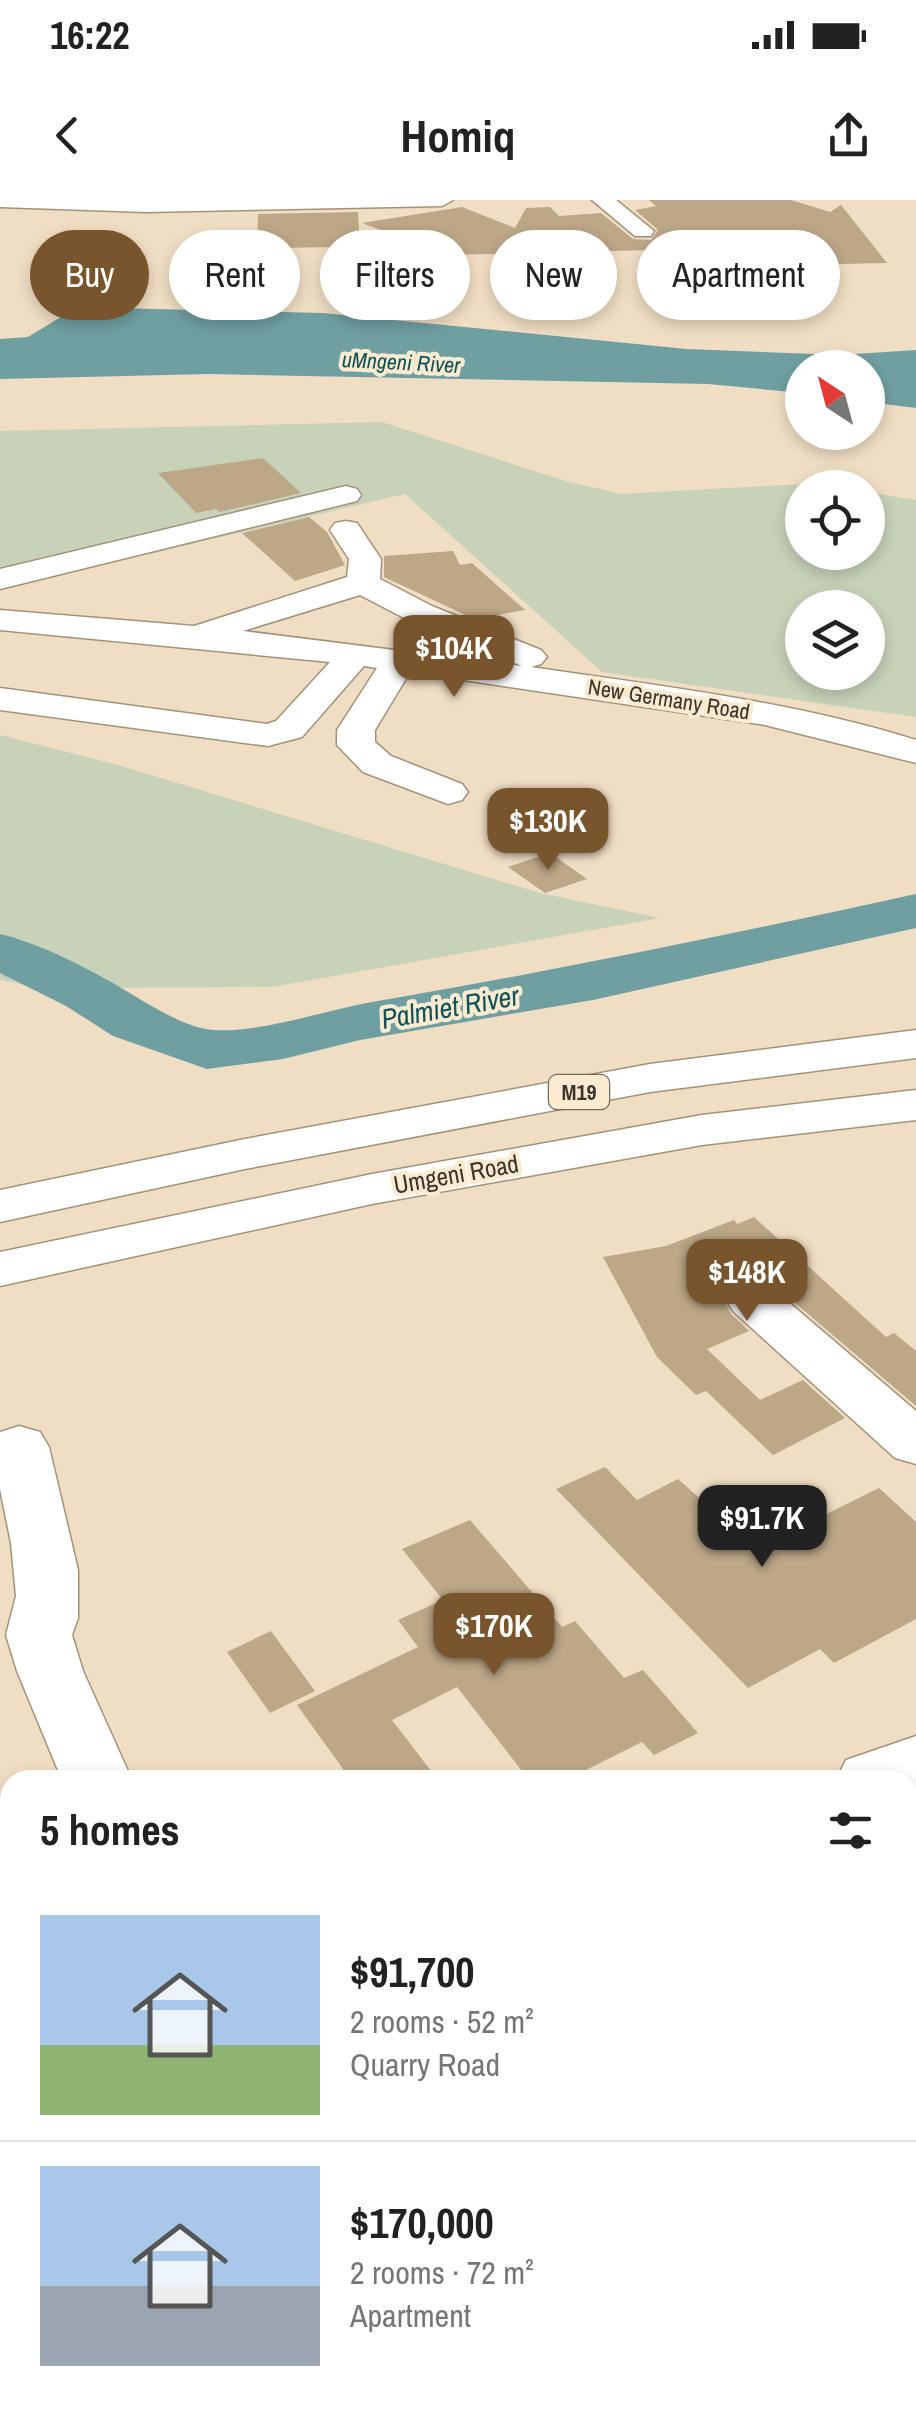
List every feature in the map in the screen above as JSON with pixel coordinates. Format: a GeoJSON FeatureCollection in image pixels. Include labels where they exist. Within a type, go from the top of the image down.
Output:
{"type":"FeatureCollection","features":[{"type":"Feature","properties":{"kind":"main road"},"geometry":{"type":"LineString","coordinates":[[0,201],[442,200]]}},
{"type":"Feature","properties":{"kind":"main road"},"geometry":{"type":"LineString","coordinates":[[603,200],[641,230]]}},
{"type":"Feature","properties":{"kind":"main road"},"geometry":{"type":"LineString","coordinates":[[327,203],[331,230]]}},
{"type":"Feature","properties":{"kind":"main road"},"geometry":{"type":"LineString","coordinates":[[0,579],[346,495]]}},
{"type":"Feature","properties":{"kind":"main road"},"geometry":{"type":"LineString","coordinates":[[346,530],[365,559],[363,583]]}},
{"type":"Feature","properties":{"kind":"main road"},"geometry":{"type":"LineString","coordinates":[[191,638],[224,624],[363,583],[420,613],[612,690]]}},
{"type":"Feature","properties":{"kind":"main road","name":"New Germany Road"},"geometry":{"type":"LineString","coordinates":[[0,620],[191,638],[345,667],[400,660],[612,690],[833,727],[916,752]]}},
{"type":"Feature","properties":{"kind":"main road"},"geometry":{"type":"LineString","coordinates":[[0,644],[53,663],[307,709]]}},
{"type":"Feature","properties":{"kind":"main road"},"geometry":{"type":"LineString","coordinates":[[400,660],[356,730],[356,745],[377,764],[448,792]]}},
{"type":"Feature","properties":{"kind":"main road"},"geometry":{"type":"LineString","coordinates":[[4,689],[53,663],[345,667]]}},
{"type":"Feature","properties":{"kind":"main road"},"geometry":{"type":"LineString","coordinates":[[4,689],[268,735],[290,729],[345,667]]}},
{"type":"Feature","properties":{"kind":"main road","name":"M19"},"geometry":{"type":"LineString","coordinates":[[0,1206],[245,1154],[650,1078],[916,1044]]}},
{"type":"Feature","properties":{"kind":"main road","name":"Umgeni Road"},"geometry":{"type":"LineString","coordinates":[[0,1269],[450,1175],[702,1130],[916,1104]]}},
{"type":"Feature","properties":{"kind":"main road"},"geometry":{"type":"LineString","coordinates":[[753,1300],[916,1444]]}},
{"type":"Feature","properties":{"kind":"main road"},"geometry":{"type":"LineString","coordinates":[[19,1447],[46,1558],[46,1624],[39,1634],[50,1672],[93,1770]]}},
{"type":"Feature","properties":{"kind":"green space"},"geometry":{"type":"Polygon","coordinates":[[[382,422],[569,482],[622,494],[785,485],[785,570],[885,570],[885,495],[916,500],[916,717],[602,672],[405,494],[0,589],[0,431],[382,422]]]}},
{"type":"Feature","properties":{"kind":"green space"},"geometry":{"type":"Polygon","coordinates":[[[0,735],[118,765],[540,893],[660,918],[272,987],[43,988],[0,980],[0,735]]]}},
{"type":"Feature","properties":{"kind":"water","name":"uMngeni River"},"geometry":{"type":"Polygon","coordinates":[[[149,309],[169,309],[169,320],[300,320],[300,312],[320,313],[320,320],[394,320],[687,349],[785,353],[785,391],[708,384],[208,374],[0,379],[0,339],[28,337],[56,320],[149,320],[149,309]]]}},
{"type":"Feature","properties":{"kind":"water"},"geometry":{"type":"Polygon","coordinates":[[[916,350],[916,408],[885,404],[885,352],[916,350]]]}},
{"type":"Feature","properties":{"kind":"building"},"geometry":{"type":"Polygon","coordinates":[[[649,200],[791,200],[830,212],[841,205],[887,263],[840,264],[840,230],[658,230],[635,210],[656,206],[649,200]]]}},
{"type":"Feature","properties":{"kind":"building"},"geometry":{"type":"Polygon","coordinates":[[[462,207],[515,228],[526,208],[550,207],[559,216],[601,213],[637,239],[637,250],[617,251],[617,230],[490,230],[490,254],[470,254],[470,230],[381,230],[362,223],[462,207]]]}},
{"type":"Feature","properties":{"kind":"building"},"geometry":{"type":"Polygon","coordinates":[[[358,212],[359,230],[320,230],[320,247],[300,248],[300,230],[258,230],[258,214],[358,212]]]}},
{"type":"Feature","properties":{"kind":"building"},"geometry":{"type":"Polygon","coordinates":[[[263,458],[301,493],[219,512],[216,509],[196,513],[158,473],[263,458]]]}},
{"type":"Feature","properties":{"kind":"building"},"geometry":{"type":"Polygon","coordinates":[[[309,517],[327,532],[345,565],[295,581],[242,533],[309,517]]]}},
{"type":"Feature","properties":{"kind":"building"},"geometry":{"type":"Polygon","coordinates":[[[453,551],[460,565],[472,563],[525,610],[474,619],[384,577],[384,556],[453,551]]]}},
{"type":"Feature","properties":{"kind":"building"},"geometry":{"type":"Polygon","coordinates":[[[550,853],[587,879],[545,893],[508,867],[550,853]]]}},
{"type":"Feature","properties":{"kind":"building"},"geometry":{"type":"Polygon","coordinates":[[[754,1217],[886,1337],[894,1333],[916,1351],[916,1406],[774,1285],[754,1278],[733,1284],[723,1298],[731,1314],[749,1331],[707,1349],[760,1400],[803,1380],[845,1418],[773,1455],[706,1391],[696,1395],[657,1357],[603,1257],[666,1246],[734,1220],[737,1224],[754,1217]]]}},
{"type":"Feature","properties":{"kind":"building"},"geometry":{"type":"Polygon","coordinates":[[[605,1467],[637,1500],[678,1479],[714,1511],[746,1495],[786,1534],[879,1488],[916,1522],[916,1619],[834,1663],[820,1649],[748,1688],[556,1489],[605,1467]]]}},
{"type":"Feature","properties":{"kind":"building"},"geometry":{"type":"Polygon","coordinates":[[[470,1520],[562,1627],[575,1621],[624,1678],[643,1670],[698,1733],[654,1755],[642,1742],[586,1770],[521,1770],[457,1687],[392,1720],[430,1770],[344,1770],[297,1705],[418,1647],[398,1620],[443,1600],[402,1549],[470,1520]]]}},
{"type":"Feature","properties":{"kind":"building"},"geometry":{"type":"Polygon","coordinates":[[[271,1631],[315,1691],[270,1713],[227,1652],[271,1631]]]}},
{"type":"Feature","properties":{"kind":"waterway","name":"Palmiet River"},"geometry":{"type":"LineString","coordinates":[[0,951],[87,993],[135,1023],[207,1050],[283,1040],[360,1022],[593,982],[916,911]]}}]}
